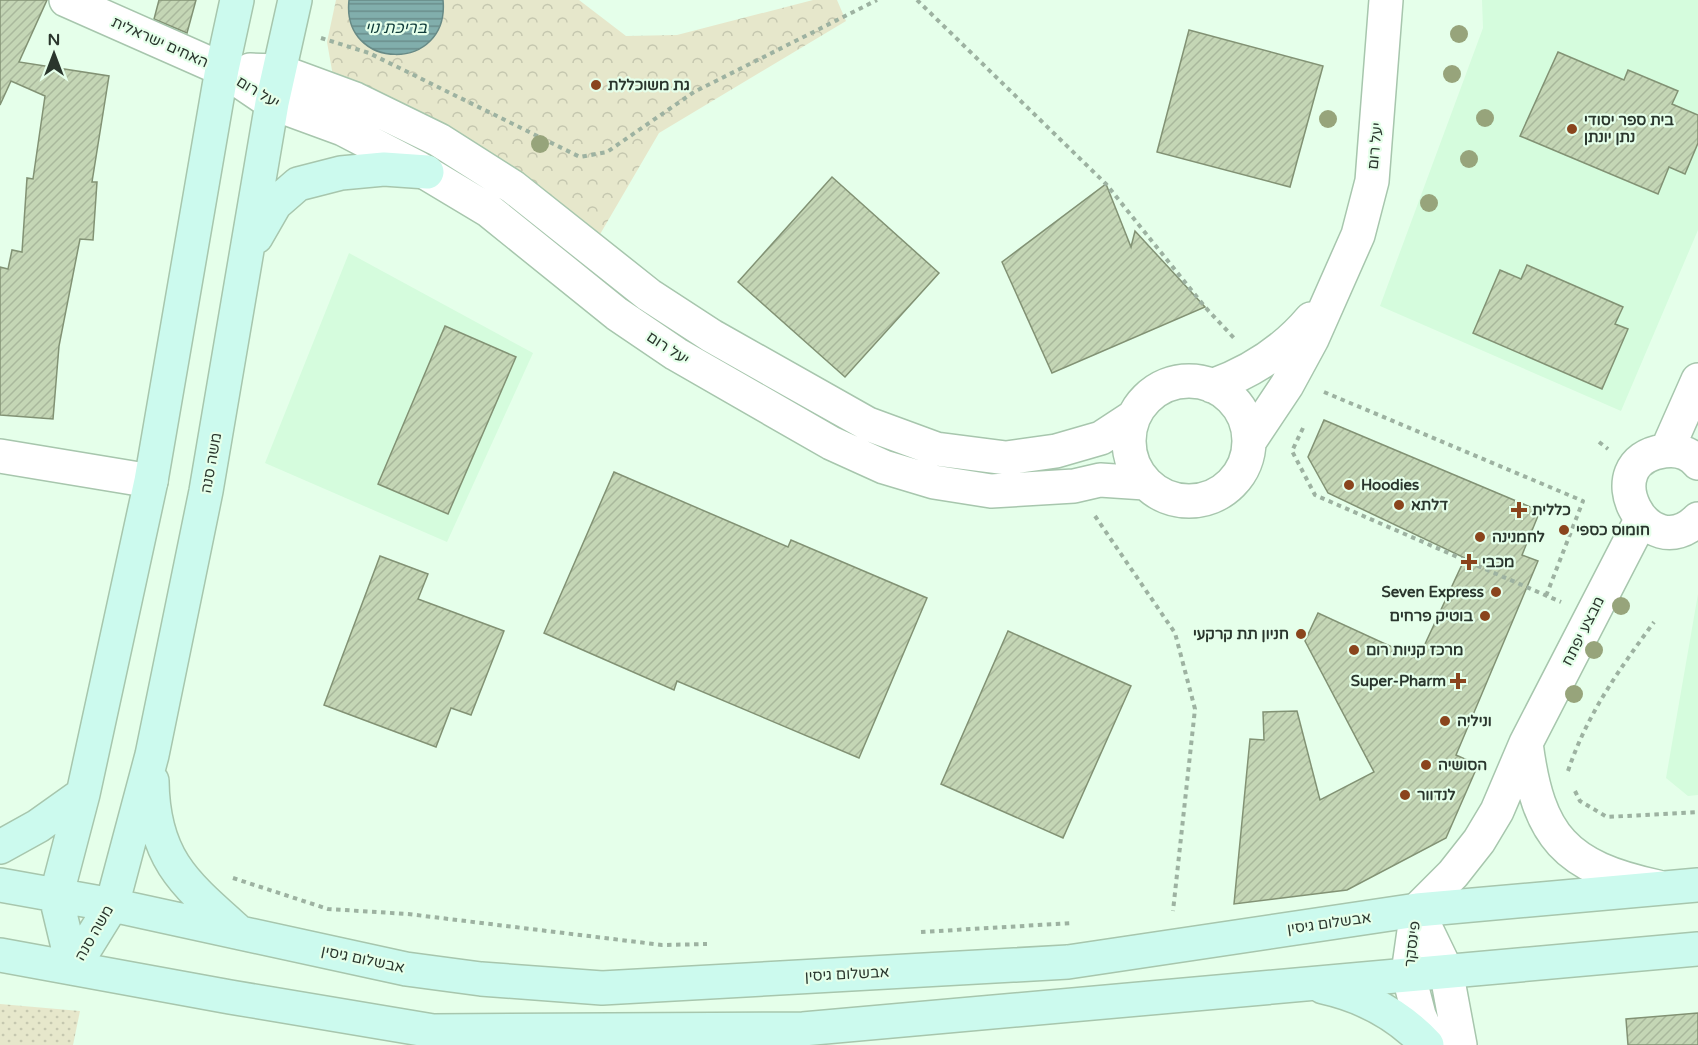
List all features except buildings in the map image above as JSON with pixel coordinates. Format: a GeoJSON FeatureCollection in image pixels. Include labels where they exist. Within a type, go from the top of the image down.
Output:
{"type":"FeatureCollection","features":[{"type":"Feature","properties":{"kind":"street","name":"האחים ישראלית"},"geometry":{"type":"LineString","coordinates":[[66,0],[222,69]]}},
{"type":"Feature","properties":{"kind":"street","name":"משה סנה"},"geometry":{"type":"LineString","coordinates":[[73,968],[57,897],[83,794],[151,481],[222,69],[237,0]]}},
{"type":"Feature","properties":{"kind":"street","name":"יעל רום"},"geometry":{"type":"LineString","coordinates":[[1249,442],[1292,375],[1358,235],[1372,181],[1386,0]]}},
{"type":"Feature","properties":{"kind":"street","name":"משה סנה"},"geometry":{"type":"LineString","coordinates":[[73,968],[112,905],[152,755],[206,491],[272,103],[291,14]]}},
{"type":"Feature","properties":{"kind":"street","name":"יעל רום"},"geometry":{"type":"LineString","coordinates":[[222,69],[279,71],[355,99],[439,140],[513,187],[649,295],[712,336],[867,424],[936,449],[1006,458],[1056,451],[1101,438],[1133,417]]}},
{"type":"Feature","properties":{"kind":"street","name":"יעל רום"},"geometry":{"type":"LineString","coordinates":[[222,69],[272,103],[343,129],[427,172],[488,210],[617,314],[676,354],[831,443],[884,467],[934,482],[990,491],[1074,486],[1100,480],[1145,483]]}},
{"type":"Feature","properties":{"kind":"street"},"geometry":{"type":"LineString","coordinates":[[244,267],[261,226],[275,204],[298,184],[341,173],[384,169],[427,172]]}},
{"type":"Feature","properties":{"kind":"street","name":"יעל רום"},"geometry":{"type":"LineString","coordinates":[[1212,386],[1243,375],[1298,335],[1335,286]]}},
{"type":"Feature","properties":{"kind":"street"},"geometry":{"type":"LineString","coordinates":[[1667,450],[1698,380]]}},
{"type":"Feature","properties":{"kind":"street"},"geometry":{"type":"LineString","coordinates":[[1192,381],[1212,386],[1228,395],[1242,412],[1249,442],[1241,473],[1228,487],[1211,498],[1185,502],[1164,497],[1137,474],[1128,444],[1133,417],[1139,405],[1155,391],[1174,382],[1192,381]]}},
{"type":"Feature","properties":{"kind":"street"},"geometry":{"type":"LineString","coordinates":[[1698,463],[1681,451],[1667,450],[1653,453],[1641,461],[1629,480],[1628,495],[1632,508],[1641,520],[1653,528],[1666,531],[1681,530],[1698,519]]}},
{"type":"Feature","properties":{"kind":"street"},"geometry":{"type":"LineString","coordinates":[[0,456],[151,481]]}},
{"type":"Feature","properties":{"kind":"street","name":"מבצע יפתח"},"geometry":{"type":"LineString","coordinates":[[1417,910],[1453,874],[1479,841],[1497,811],[1526,743],[1641,520]]}},
{"type":"Feature","properties":{"kind":"street"},"geometry":{"type":"LineString","coordinates":[[1526,743],[1539,806],[1554,836],[1574,856],[1595,868],[1623,879],[1666,888]]}},
{"type":"Feature","properties":{"kind":"street"},"geometry":{"type":"LineString","coordinates":[[152,755],[152,807],[164,850],[187,885],[240,933]]}},
{"type":"Feature","properties":{"kind":"street"},"geometry":{"type":"LineString","coordinates":[[0,847],[38,826],[83,794]]}},
{"type":"Feature","properties":{"kind":"street","name":"אבשלום גיסין"},"geometry":{"type":"LineString","coordinates":[[0,885],[112,905],[406,969],[481,979],[602,988],[1068,962],[1417,910],[1698,885]]}},
{"type":"Feature","properties":{"kind":"street","name":"פינסקר"},"geometry":{"type":"LineString","coordinates":[[1417,910],[1446,970],[1460,1045]]}},
{"type":"Feature","properties":{"kind":"street","name":"פינסקר"},"geometry":{"type":"LineString","coordinates":[[1417,910],[1408,973],[1429,1045]]}},
{"type":"Feature","properties":{"kind":"street"},"geometry":{"type":"LineString","coordinates":[[0,955],[433,1030],[803,1029],[1408,973],[1698,949]]}},
{"type":"Feature","properties":{"kind":"street"},"geometry":{"type":"LineString","coordinates":[[1304,983],[1340,991],[1378,1006],[1409,1026],[1429,1045]]}},
{"type":"Feature","properties":{"kind":"path"},"geometry":{"type":"LineString","coordinates":[[291,14],[580,157],[607,152],[694,92],[877,0]]}},
{"type":"Feature","properties":{"kind":"path"},"geometry":{"type":"LineString","coordinates":[[917,0],[1106,184],[1205,307],[1260,364]]}},
{"type":"Feature","properties":{"kind":"path"},"geometry":{"type":"LineString","coordinates":[[1307,421],[1292,451],[1314,495],[1546,596],[1583,501],[1322,391],[1317,401]]}},
{"type":"Feature","properties":{"kind":"path"},"geometry":{"type":"LineString","coordinates":[[1074,486],[1175,633],[1195,709],[1172,918]]}},
{"type":"Feature","properties":{"kind":"path"},"geometry":{"type":"LineString","coordinates":[[1566,775],[1580,735],[1619,670],[1654,622]]}},
{"type":"Feature","properties":{"kind":"path"},"geometry":{"type":"LineString","coordinates":[[1571,784],[1580,801],[1607,817],[1698,812]]}},
{"type":"Feature","properties":{"kind":"path"},"geometry":{"type":"LineString","coordinates":[[223,875],[328,909],[408,914],[662,945],[718,944]]}},
{"type":"Feature","properties":{"kind":"path"},"geometry":{"type":"LineString","coordinates":[[912,933],[1077,923]]}},
{"type":"Feature","properties":{"kind":"shaded area","name":"בית ספר יסודי נתן יונתן"},"geometry":{"type":"Polygon","coordinates":[[[1482,0],[1698,0],[1698,230],[1621,411],[1380,306],[1483,28],[1482,0]]]}},
{"type":"Feature","properties":{"kind":"shaded area"},"geometry":{"type":"Polygon","coordinates":[[[349,253],[533,353],[447,542],[265,463],[349,253]]]}},
{"type":"Feature","properties":{"kind":"shaded area"},"geometry":{"type":"Polygon","coordinates":[[[1698,594],[1698,795],[1688,796],[1666,778],[1698,594]]]}},
{"type":"Feature","properties":{"kind":"green space"},"geometry":{"type":"Polygon","coordinates":[[[336,0],[579,0],[626,36],[677,35],[813,0],[837,0],[846,21],[659,133],[599,236],[333,76],[327,42],[336,0]]]}},
{"type":"Feature","properties":{"kind":"green space"},"geometry":{"type":"Polygon","coordinates":[[[0,1004],[80,1011],[73,1045],[0,1045],[0,1004]]]}},
{"type":"Feature","properties":{"kind":"water","name":"בריכת נוי"},"geometry":{"type":"Polygon","coordinates":[[[349,0],[443,0],[441,24],[430,41],[414,51],[396,54],[377,51],[361,41],[351,24],[349,0]]]}},
{"type":"Feature","properties":{"kind":"place","name":"גת משוכללת"},"geometry":{"type":"Point","coordinates":[596,85]}},
{"type":"Feature","properties":{"kind":"place","name":"בית ספר יסודי נתן יונתן"},"geometry":{"type":"Point","coordinates":[1572,129]}},
{"type":"Feature","properties":{"kind":"place","name":"Hoodies"},"geometry":{"type":"Point","coordinates":[1349,485]}},
{"type":"Feature","properties":{"kind":"place","name":"דלתא"},"geometry":{"type":"Point","coordinates":[1399,505]}},
{"type":"Feature","properties":{"kind":"place","name":"כללית"},"geometry":{"type":"Point","coordinates":[1519,510]}},
{"type":"Feature","properties":{"kind":"place","name":"חומוס כספי"},"geometry":{"type":"Point","coordinates":[1564,530]}},
{"type":"Feature","properties":{"kind":"place","name":"לחמנינה"},"geometry":{"type":"Point","coordinates":[1480,537]}},
{"type":"Feature","properties":{"kind":"place","name":"מכבי"},"geometry":{"type":"Point","coordinates":[1469,562]}},
{"type":"Feature","properties":{"kind":"place","name":"Seven Express"},"geometry":{"type":"Point","coordinates":[1496,592]}},
{"type":"Feature","properties":{"kind":"place","name":"בוטיק פרחים"},"geometry":{"type":"Point","coordinates":[1485,616]}},
{"type":"Feature","properties":{"kind":"place","name":"חניון תת קרקעי"},"geometry":{"type":"Point","coordinates":[1301,634]}},
{"type":"Feature","properties":{"kind":"place","name":"מרכז קניות רום"},"geometry":{"type":"Point","coordinates":[1354,650]}},
{"type":"Feature","properties":{"kind":"place","name":"Super-Pharm"},"geometry":{"type":"Point","coordinates":[1458,681]}},
{"type":"Feature","properties":{"kind":"place","name":"וניליה"},"geometry":{"type":"Point","coordinates":[1445,721]}},
{"type":"Feature","properties":{"kind":"place","name":"הסושיה"},"geometry":{"type":"Point","coordinates":[1426,765]}},
{"type":"Feature","properties":{"kind":"place","name":"לנדוור"},"geometry":{"type":"Point","coordinates":[1405,795]}}]}
